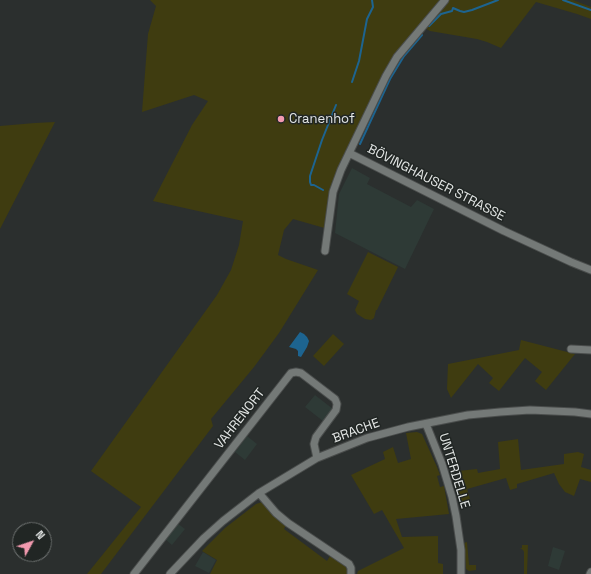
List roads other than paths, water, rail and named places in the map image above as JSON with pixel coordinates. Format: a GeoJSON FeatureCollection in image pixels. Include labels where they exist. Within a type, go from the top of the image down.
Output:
{"type":"FeatureCollection","features":[{"type":"Feature","properties":{"kind":"street","name":"BÖVINGHAUSER STRASSE"},"geometry":{"type":"LineString","coordinates":[[446,0],[397,57],[386,76],[349,153],[504,231],[591,270]]}},
{"type":"Feature","properties":{"kind":"street"},"geometry":{"type":"LineString","coordinates":[[325,251],[333,192],[349,153]]}},
{"type":"Feature","properties":{"kind":"street"},"geometry":{"type":"LineString","coordinates":[[571,349],[591,350]]}},
{"type":"Feature","properties":{"kind":"street","name":"VAHRENORT"},"geometry":{"type":"LineString","coordinates":[[134,574],[291,374],[296,372],[301,373],[335,399],[337,404],[336,410],[316,437],[314,444],[317,458]]}},
{"type":"Feature","properties":{"kind":"street","name":"BRACHE"},"geometry":{"type":"LineString","coordinates":[[170,574],[204,538],[259,493],[317,458],[367,438],[408,427],[468,415],[520,410],[569,411],[591,414]]}},
{"type":"Feature","properties":{"kind":"street","name":"UNTERDELLE"},"geometry":{"type":"LineString","coordinates":[[426,424],[442,464],[452,497],[460,550],[461,574]]}},
{"type":"Feature","properties":{"kind":"street"},"geometry":{"type":"LineString","coordinates":[[259,493],[276,513],[288,523],[348,564],[351,568],[351,574]]}},
{"type":"Feature","properties":{"kind":"water"},"geometry":{"type":"Polygon","coordinates":[[[300,332],[307,337],[309,341],[301,357],[298,356],[298,351],[296,349],[289,347],[300,332]]]}},
{"type":"Feature","properties":{"kind":"waterway"},"geometry":{"type":"LineString","coordinates":[[352,82],[359,61],[367,19],[373,7],[372,0]]}},
{"type":"Feature","properties":{"kind":"waterway"},"geometry":{"type":"LineString","coordinates":[[429,26],[441,14],[452,11],[453,8],[464,12],[498,0]]}},
{"type":"Feature","properties":{"kind":"waterway"},"geometry":{"type":"LineString","coordinates":[[563,0],[591,10]]}},
{"type":"Feature","properties":{"kind":"waterway"},"geometry":{"type":"LineString","coordinates":[[360,144],[390,79],[404,56],[422,35]]}},
{"type":"Feature","properties":{"kind":"waterway"},"geometry":{"type":"LineString","coordinates":[[323,190],[311,185],[310,176],[336,105]]}},
{"type":"Feature","properties":{"kind":"place","name":"Cranenhof"},"geometry":{"type":"Point","coordinates":[281,119]}}]}
